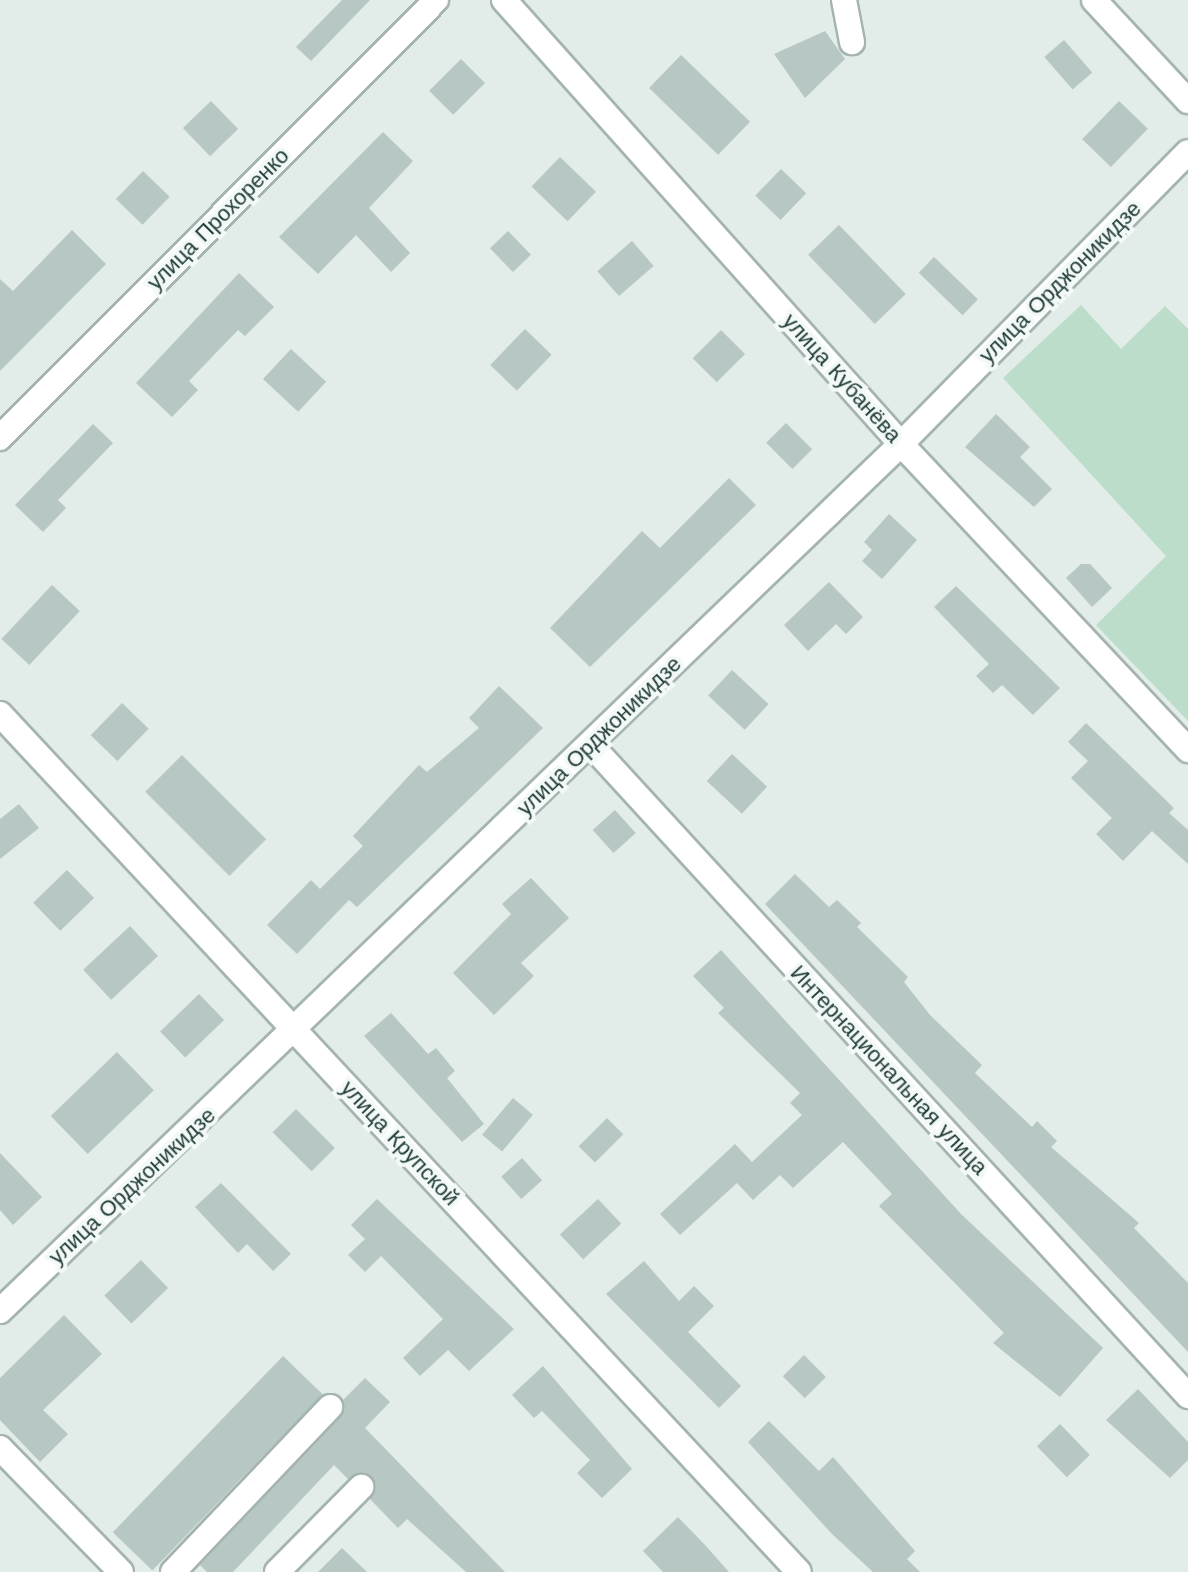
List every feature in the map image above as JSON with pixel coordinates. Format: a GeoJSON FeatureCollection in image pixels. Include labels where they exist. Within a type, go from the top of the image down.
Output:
{"type":"FeatureCollection","features":[{"type":"Feature","properties":{"kind":"street","name":"улица Прохоренко"},"geometry":{"type":"LineString","coordinates":[[0,438],[436,0]]}},
{"type":"Feature","properties":{"kind":"street","name":"улица Кубанёва"},"geometry":{"type":"LineString","coordinates":[[504,0],[901,444],[1188,750]]}},
{"type":"Feature","properties":{"kind":"street"},"geometry":{"type":"LineString","coordinates":[[844,0],[852,42]]}},
{"type":"Feature","properties":{"kind":"street"},"geometry":{"type":"LineString","coordinates":[[1094,0],[1188,101]]}},
{"type":"Feature","properties":{"kind":"street","name":"улица Орджоникидзе"},"geometry":{"type":"LineString","coordinates":[[0,1311],[295,1031],[901,444],[1188,152]]}},
{"type":"Feature","properties":{"kind":"street","name":"улица Крупской"},"geometry":{"type":"LineString","coordinates":[[0,714],[799,1572]]}},
{"type":"Feature","properties":{"kind":"street","name":"Интернациональная улица"},"geometry":{"type":"LineString","coordinates":[[590,744],[1188,1396]]}},
{"type":"Feature","properties":{"kind":"street"},"geometry":{"type":"LineString","coordinates":[[173,1572],[330,1407]]}},
{"type":"Feature","properties":{"kind":"street"},"geometry":{"type":"LineString","coordinates":[[0,1448],[121,1572]]}},
{"type":"Feature","properties":{"kind":"street"},"geometry":{"type":"LineString","coordinates":[[277,1572],[361,1487]]}},
{"type":"Feature","properties":{"kind":"green space"},"geometry":{"type":"Polygon","coordinates":[[[1081,305],[1121,349],[1165,306],[1188,329],[1188,721],[1096,625],[1166,556],[1003,378],[1081,305]]]}},
{"type":"Feature","properties":{"kind":"building"},"geometry":{"type":"Polygon","coordinates":[[[342,0],[370,0],[311,61],[296,47],[342,0]]]}},
{"type":"Feature","properties":{"kind":"building"},"geometry":{"type":"Polygon","coordinates":[[[825,31],[845,59],[805,98],[774,54],[825,31]]]}},
{"type":"Feature","properties":{"kind":"building"},"geometry":{"type":"Polygon","coordinates":[[[1064,40],[1092,72],[1073,90],[1044,57],[1064,40]]]}},
{"type":"Feature","properties":{"kind":"building"},"geometry":{"type":"Polygon","coordinates":[[[681,55],[750,122],[718,155],[649,88],[681,55]]]}},
{"type":"Feature","properties":{"kind":"building"},"geometry":{"type":"Polygon","coordinates":[[[461,59],[485,83],[453,115],[429,91],[461,59]]]}},
{"type":"Feature","properties":{"kind":"building"},"geometry":{"type":"Polygon","coordinates":[[[211,101],[238,129],[210,156],[183,128],[211,101]]]}},
{"type":"Feature","properties":{"kind":"building"},"geometry":{"type":"Polygon","coordinates":[[[1119,101],[1148,129],[1111,167],[1082,139],[1119,101]]]}},
{"type":"Feature","properties":{"kind":"building"},"geometry":{"type":"Polygon","coordinates":[[[383,132],[413,161],[369,208],[410,253],[391,272],[356,235],[318,274],[279,237],[383,132]]]}},
{"type":"Feature","properties":{"kind":"building"},"geometry":{"type":"Polygon","coordinates":[[[560,157],[596,192],[567,221],[532,186],[560,157]]]}},
{"type":"Feature","properties":{"kind":"building"},"geometry":{"type":"Polygon","coordinates":[[[781,169],[806,193],[780,220],[755,196],[781,169]]]}},
{"type":"Feature","properties":{"kind":"building"},"geometry":{"type":"Polygon","coordinates":[[[143,171],[170,197],[143,225],[116,199],[143,171]]]}},
{"type":"Feature","properties":{"kind":"building"},"geometry":{"type":"Polygon","coordinates":[[[839,225],[906,294],[875,324],[808,255],[839,225]]]}},
{"type":"Feature","properties":{"kind":"building"},"geometry":{"type":"Polygon","coordinates":[[[72,230],[106,264],[0,371],[0,279],[13,291],[72,230]]]}},
{"type":"Feature","properties":{"kind":"building"},"geometry":{"type":"Polygon","coordinates":[[[508,231],[531,255],[513,272],[490,248],[508,231]]]}},
{"type":"Feature","properties":{"kind":"building"},"geometry":{"type":"Polygon","coordinates":[[[632,241],[654,266],[619,296],[597,271],[632,241]]]}},
{"type":"Feature","properties":{"kind":"building"},"geometry":{"type":"Polygon","coordinates":[[[934,257],[978,299],[963,315],[919,273],[934,257]]]}},
{"type":"Feature","properties":{"kind":"building"},"geometry":{"type":"Polygon","coordinates":[[[239,273],[274,307],[245,336],[238,330],[189,381],[198,390],[172,417],[136,383],[239,273]]]}},
{"type":"Feature","properties":{"kind":"building"},"geometry":{"type":"Polygon","coordinates":[[[525,329],[552,355],[517,391],[490,365],[525,329]]]}},
{"type":"Feature","properties":{"kind":"building"},"geometry":{"type":"Polygon","coordinates":[[[721,330],[745,354],[717,382],[693,358],[721,330]]]}},
{"type":"Feature","properties":{"kind":"building"},"geometry":{"type":"Polygon","coordinates":[[[291,349],[326,382],[298,412],[263,379],[291,349]]]}},
{"type":"Feature","properties":{"kind":"building"},"geometry":{"type":"Polygon","coordinates":[[[996,414],[1030,447],[1020,457],[1052,489],[1034,507],[965,447],[996,414]]]}},
{"type":"Feature","properties":{"kind":"building"},"geometry":{"type":"Polygon","coordinates":[[[786,423],[812,449],[792,469],[766,443],[786,423]]]}},
{"type":"Feature","properties":{"kind":"building"},"geometry":{"type":"Polygon","coordinates":[[[93,424],[113,443],[58,500],[66,508],[43,532],[15,505],[93,424]]]}},
{"type":"Feature","properties":{"kind":"building"},"geometry":{"type":"Polygon","coordinates":[[[729,478],[756,505],[590,667],[550,628],[642,531],[660,548],[729,478]]]}},
{"type":"Feature","properties":{"kind":"building"},"geometry":{"type":"Polygon","coordinates":[[[889,514],[917,540],[882,579],[862,561],[872,550],[864,542],[889,514]]]}},
{"type":"Feature","properties":{"kind":"building"},"geometry":{"type":"Polygon","coordinates":[[[1081,564],[1090,564],[1112,588],[1092,607],[1066,578],[1081,564]]]}},
{"type":"Feature","properties":{"kind":"building"},"geometry":{"type":"Polygon","coordinates":[[[829,582],[863,617],[846,634],[836,624],[808,651],[784,625],[829,582]]]}},
{"type":"Feature","properties":{"kind":"building"},"geometry":{"type":"Polygon","coordinates":[[[52,585],[80,611],[29,665],[2,639],[52,585]]]}},
{"type":"Feature","properties":{"kind":"building"},"geometry":{"type":"Polygon","coordinates":[[[956,586],[1060,688],[1033,715],[1002,685],[993,693],[976,676],[989,664],[934,607],[956,586]]]}},
{"type":"Feature","properties":{"kind":"building"},"geometry":{"type":"Polygon","coordinates":[[[732,670],[769,704],[745,730],[708,696],[732,670]]]}},
{"type":"Feature","properties":{"kind":"building"},"geometry":{"type":"Polygon","coordinates":[[[499,686],[543,728],[357,907],[349,900],[297,954],[267,925],[311,880],[320,889],[363,846],[353,836],[419,765],[427,772],[479,728],[469,718],[499,686]]]}},
{"type":"Feature","properties":{"kind":"building"},"geometry":{"type":"Polygon","coordinates":[[[122,703],[149,729],[117,761],[91,735],[122,703]]]}},
{"type":"Feature","properties":{"kind":"building"},"geometry":{"type":"Polygon","coordinates":[[[1086,723],[1174,808],[1169,813],[1188,830],[1188,864],[1152,831],[1123,861],[1096,834],[1112,818],[1071,778],[1088,761],[1068,742],[1086,723]]]}},
{"type":"Feature","properties":{"kind":"building"},"geometry":{"type":"Polygon","coordinates":[[[732,754],[767,787],[742,814],[707,781],[732,754]]]}},
{"type":"Feature","properties":{"kind":"building"},"geometry":{"type":"Polygon","coordinates":[[[182,755],[266,839],[229,876],[145,792],[182,755]]]}},
{"type":"Feature","properties":{"kind":"building"},"geometry":{"type":"Polygon","coordinates":[[[19,804],[39,828],[0,859],[0,819],[19,804]]]}},
{"type":"Feature","properties":{"kind":"building"},"geometry":{"type":"Polygon","coordinates":[[[615,810],[636,833],[613,853],[593,830],[615,810]]]}},
{"type":"Feature","properties":{"kind":"building"},"geometry":{"type":"Polygon","coordinates":[[[67,870],[94,898],[60,931],[33,903],[67,870]]]}},
{"type":"Feature","properties":{"kind":"building"},"geometry":{"type":"Polygon","coordinates":[[[795,874],[829,907],[837,900],[861,923],[857,927],[908,977],[904,982],[930,1015],[982,1065],[975,1073],[1032,1127],[1037,1121],[1057,1141],[1051,1147],[1139,1223],[1134,1228],[1188,1283],[1188,1352],[765,904],[795,874]]]}},
{"type":"Feature","properties":{"kind":"building"},"geometry":{"type":"Polygon","coordinates":[[[531,878],[569,918],[521,963],[534,976],[494,1015],[453,973],[511,914],[502,904],[531,878]]]}},
{"type":"Feature","properties":{"kind":"building"},"geometry":{"type":"Polygon","coordinates":[[[130,926],[158,956],[111,1000],[83,970],[130,926]]]}},
{"type":"Feature","properties":{"kind":"building"},"geometry":{"type":"Polygon","coordinates":[[[721,950],[961,1214],[1103,1348],[1060,1397],[993,1343],[1004,1333],[879,1206],[892,1194],[843,1142],[793,1188],[780,1175],[753,1200],[737,1183],[680,1235],[660,1214],[735,1144],[752,1162],[802,1115],[790,1103],[800,1093],[718,1013],[724,1008],[693,976],[721,950]]]}},
{"type":"Feature","properties":{"kind":"building"},"geometry":{"type":"Polygon","coordinates":[[[199,994],[224,1020],[185,1057],[160,1032],[199,994]]]}},
{"type":"Feature","properties":{"kind":"building"},"geometry":{"type":"Polygon","coordinates":[[[391,1013],[428,1054],[436,1048],[455,1071],[447,1078],[484,1124],[462,1142],[364,1036],[391,1013]]]}},
{"type":"Feature","properties":{"kind":"building"},"geometry":{"type":"Polygon","coordinates":[[[117,1052],[154,1090],[88,1154],[51,1116],[117,1052]]]}},
{"type":"Feature","properties":{"kind":"building"},"geometry":{"type":"Polygon","coordinates":[[[513,1098],[533,1115],[502,1151],[482,1135],[513,1098]]]}},
{"type":"Feature","properties":{"kind":"building"},"geometry":{"type":"Polygon","coordinates":[[[296,1109],[335,1148],[312,1171],[273,1132],[296,1109]]]}},
{"type":"Feature","properties":{"kind":"building"},"geometry":{"type":"Polygon","coordinates":[[[607,1118],[623,1134],[595,1163],[579,1146],[607,1118]]]}},
{"type":"Feature","properties":{"kind":"building"},"geometry":{"type":"Polygon","coordinates":[[[0,1153],[42,1197],[13,1225],[0,1210],[0,1153]]]}},
{"type":"Feature","properties":{"kind":"building"},"geometry":{"type":"Polygon","coordinates":[[[522,1158],[542,1180],[521,1199],[501,1177],[522,1158]]]}},
{"type":"Feature","properties":{"kind":"building"},"geometry":{"type":"Polygon","coordinates":[[[221,1183],[291,1254],[273,1271],[247,1244],[238,1253],[195,1207],[221,1183]]]}},
{"type":"Feature","properties":{"kind":"building"},"geometry":{"type":"Polygon","coordinates":[[[377,1199],[514,1329],[469,1371],[448,1350],[420,1376],[403,1358],[443,1319],[381,1256],[365,1272],[348,1255],[365,1239],[351,1225],[377,1199]]]}},
{"type":"Feature","properties":{"kind":"building"},"geometry":{"type":"Polygon","coordinates":[[[598,1199],[621,1224],[583,1259],[560,1234],[598,1199]]]}},
{"type":"Feature","properties":{"kind":"building"},"geometry":{"type":"Polygon","coordinates":[[[141,1260],[168,1288],[131,1323],[104,1295],[141,1260]]]}},
{"type":"Feature","properties":{"kind":"building"},"geometry":{"type":"Polygon","coordinates":[[[644,1261],[679,1301],[694,1286],[714,1306],[688,1332],[741,1386],[719,1408],[606,1294],[644,1261]]]}},
{"type":"Feature","properties":{"kind":"building"},"geometry":{"type":"Polygon","coordinates":[[[64,1315],[102,1354],[43,1410],[68,1434],[40,1462],[0,1420],[0,1378],[64,1315]]]}},
{"type":"Feature","properties":{"kind":"building"},"geometry":{"type":"Polygon","coordinates":[[[804,1355],[826,1377],[805,1398],[783,1376],[804,1355]]]}},
{"type":"Feature","properties":{"kind":"building"},"geometry":{"type":"Polygon","coordinates":[[[283,1356],[323,1394],[152,1570],[113,1532],[283,1356]]]}},
{"type":"Feature","properties":{"kind":"building"},"geometry":{"type":"Polygon","coordinates":[[[543,1366],[632,1469],[602,1498],[577,1473],[590,1460],[542,1411],[534,1418],[512,1395],[543,1366]]]}},
{"type":"Feature","properties":{"kind":"building"},"geometry":{"type":"Polygon","coordinates":[[[365,1378],[390,1402],[365,1428],[505,1572],[466,1572],[407,1519],[398,1528],[370,1499],[371,1476],[348,1479],[334,1465],[233,1572],[207,1572],[200,1565],[341,1417],[343,1400],[365,1378]]]}},
{"type":"Feature","properties":{"kind":"building"},"geometry":{"type":"Polygon","coordinates":[[[1138,1389],[1188,1442],[1188,1460],[1170,1478],[1106,1420],[1138,1389]]]}},
{"type":"Feature","properties":{"kind":"building"},"geometry":{"type":"Polygon","coordinates":[[[769,1421],[819,1471],[833,1457],[915,1551],[907,1559],[920,1572],[873,1572],[831,1533],[748,1442],[769,1421]]]}},
{"type":"Feature","properties":{"kind":"building"},"geometry":{"type":"Polygon","coordinates":[[[1060,1424],[1090,1455],[1067,1477],[1037,1446],[1060,1424]]]}},
{"type":"Feature","properties":{"kind":"building"},"geometry":{"type":"Polygon","coordinates":[[[678,1517],[729,1572],[663,1572],[643,1551],[678,1517]]]}},
{"type":"Feature","properties":{"kind":"building"},"geometry":{"type":"Polygon","coordinates":[[[342,1548],[367,1572],[318,1572],[342,1548]]]}}]}
